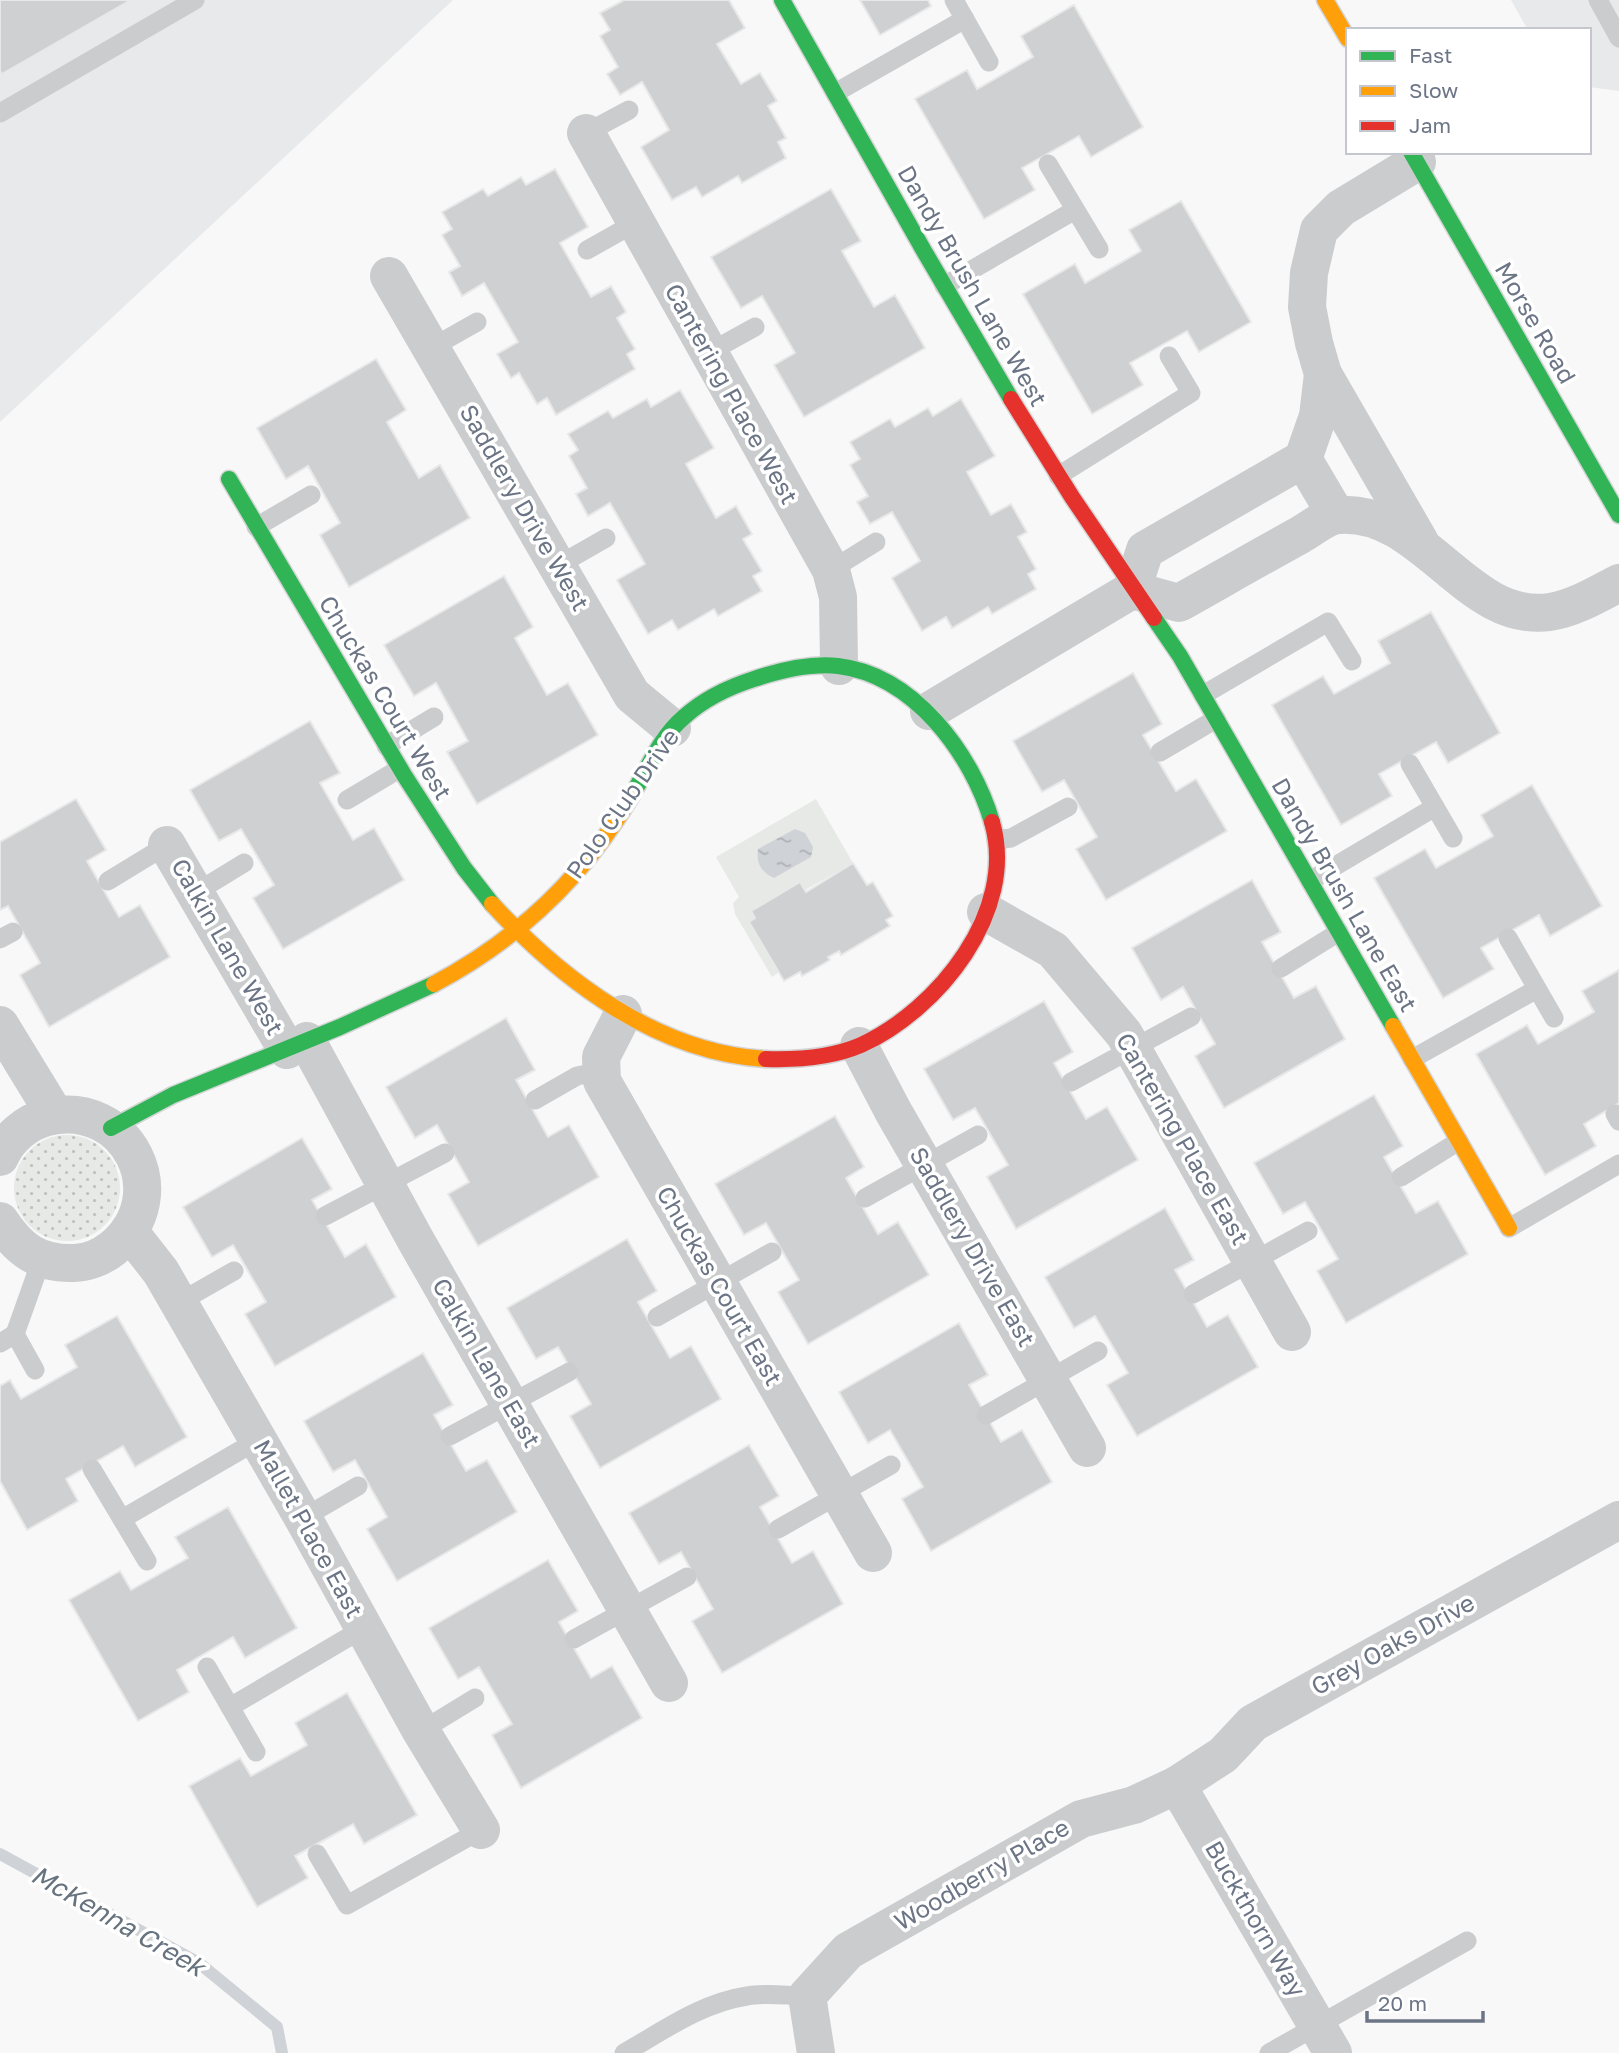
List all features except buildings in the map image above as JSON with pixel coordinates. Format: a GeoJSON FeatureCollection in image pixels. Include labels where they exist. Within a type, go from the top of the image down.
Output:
{"type":"FeatureCollection","features":[{"type":"Feature","properties":{"kind":"street","name":"Dandy Brush Lane West"},"geometry":{"type":"LineString","coordinates":[[782,0],[944,286],[1058,476],[1132,590]]}},
{"type":"Feature","properties":{"kind":"street"},"geometry":{"type":"LineString","coordinates":[[1325,0],[1346,36]]}},
{"type":"Feature","properties":{"kind":"street","name":"Cantering Place West"},"geometry":{"type":"LineString","coordinates":[[586,134],[831,570],[838,597],[839,666]]}},
{"type":"Feature","properties":{"kind":"street"},"geometry":{"type":"LineString","coordinates":[[1414,157],[1341,208],[1318,230],[1309,273],[1307,307],[1323,374],[1422,545]]}},
{"type":"Feature","properties":{"kind":"street","name":"Morse Road"},"geometry":{"type":"LineString","coordinates":[[1414,157],[1619,516]]}},
{"type":"Feature","properties":{"kind":"street","name":"Saddlery Drive West"},"geometry":{"type":"LineString","coordinates":[[389,276],[632,695],[672,728]]}},
{"type":"Feature","properties":{"kind":"street"},"geometry":{"type":"LineString","coordinates":[[929,712],[1132,590],[1145,550],[1303,459],[1318,416],[1323,374]]}},
{"type":"Feature","properties":{"kind":"street"},"geometry":{"type":"LineString","coordinates":[[1303,459],[1335,515]]}},
{"type":"Feature","properties":{"kind":"street","name":"Chuckas Court West"},"geometry":{"type":"LineString","coordinates":[[229,479],[399,769],[468,874],[492,904],[518,929]]}},
{"type":"Feature","properties":{"kind":"street"},"geometry":{"type":"LineString","coordinates":[[1132,590],[1179,603],[1335,515],[1381,521],[1422,545],[1464,581],[1489,598],[1511,609],[1552,611],[1584,601],[1619,583]]}},
{"type":"Feature","properties":{"kind":"street","name":"Dandy Brush Lane East"},"geometry":{"type":"LineString","coordinates":[[1132,590],[1180,656],[1509,1228]]}},
{"type":"Feature","properties":{"kind":"street","name":"Polo Club Drive"},"geometry":{"type":"LineString","coordinates":[[111,1128],[160,1100],[297,1045],[435,984],[518,929],[561,891],[593,853],[621,815],[672,728],[712,696],[750,679],[796,668],[839,666],[882,682],[929,712],[951,738],[968,767],[988,810],[996,840],[994,874],[986,912],[969,948],[939,988],[904,1019],[859,1046],[808,1057],[771,1059],[732,1056],[694,1045],[624,1014],[568,975],[518,929]]}},
{"type":"Feature","properties":{"kind":"street","name":"Calkin Lane West"},"geometry":{"type":"LineString","coordinates":[[167,845],[195,893],[297,1045]]}},
{"type":"Feature","properties":{"kind":"street","name":"Cantering Place East"},"geometry":{"type":"LineString","coordinates":[[986,912],[1053,950],[1124,1034],[1293,1332]]}},
{"type":"Feature","properties":{"kind":"street"},"geometry":{"type":"LineString","coordinates":[[601,1071],[601,1057],[624,1014]]}},
{"type":"Feature","properties":{"kind":"street"},"geometry":{"type":"LineString","coordinates":[[0,1025],[55,1115]]}},
{"type":"Feature","properties":{"kind":"street","name":"Calkin Lane East"},"geometry":{"type":"LineString","coordinates":[[297,1045],[386,1185],[669,1684]]}},
{"type":"Feature","properties":{"kind":"street","name":"Saddlery Drive East"},"geometry":{"type":"LineString","coordinates":[[859,1046],[1087,1448]]}},
{"type":"Feature","properties":{"kind":"street","name":"Chuckas Court East"},"geometry":{"type":"LineString","coordinates":[[601,1071],[602,1081],[873,1553]]}},
{"type":"Feature","properties":{"kind":"street"},"geometry":{"type":"LineString","coordinates":[[0,1157],[19,1131],[39,1119],[62,1113],[87,1116],[111,1128],[127,1142],[139,1165],[143,1190],[138,1215],[129,1231],[106,1254],[82,1263],[57,1263],[33,1255],[12,1240],[0,1221]]}},
{"type":"Feature","properties":{"kind":"street","name":"Mallet Place East"},"geometry":{"type":"LineString","coordinates":[[129,1231],[161,1272],[303,1518],[421,1731],[481,1830]]}},
{"type":"Feature","properties":{"kind":"street","name":"Grey Oaks Drive"},"geometry":{"type":"LineString","coordinates":[[1177,1785],[1223,1755],[1253,1723],[1619,1520]]}},
{"type":"Feature","properties":{"kind":"street","name":"Woodberry Place"},"geometry":{"type":"LineString","coordinates":[[807,1996],[848,1951],[1081,1819],[1134,1805],[1177,1785]]}},
{"type":"Feature","properties":{"kind":"street","name":"Buckthorn Way"},"geometry":{"type":"LineString","coordinates":[[1177,1785],[1325,2040]]}},
{"type":"Feature","properties":{"kind":"street"},"geometry":{"type":"LineString","coordinates":[[807,1996],[816,2053]]}},
{"type":"Feature","properties":{"kind":"lane"},"geometry":{"type":"LineString","coordinates":[[0,113],[195,0]]}},
{"type":"Feature","properties":{"kind":"lane"},"geometry":{"type":"LineString","coordinates":[[954,0],[989,62]]}},
{"type":"Feature","properties":{"kind":"lane"},"geometry":{"type":"LineString","coordinates":[[1598,0],[1619,38]]}},
{"type":"Feature","properties":{"kind":"lane"},"geometry":{"type":"LineString","coordinates":[[835,93],[965,19]]}},
{"type":"Feature","properties":{"kind":"lane"},"geometry":{"type":"LineString","coordinates":[[586,134],[629,110]]}},
{"type":"Feature","properties":{"kind":"lane"},"geometry":{"type":"LineString","coordinates":[[1048,164],[1099,249]]}},
{"type":"Feature","properties":{"kind":"lane"},"geometry":{"type":"LineString","coordinates":[[944,286],[1074,210]]}},
{"type":"Feature","properties":{"kind":"lane"},"geometry":{"type":"LineString","coordinates":[[587,250],[635,223]]}},
{"type":"Feature","properties":{"kind":"lane"},"geometry":{"type":"LineString","coordinates":[[431,348],[477,322]]}},
{"type":"Feature","properties":{"kind":"lane"},"geometry":{"type":"LineString","coordinates":[[708,353],[755,327]]}},
{"type":"Feature","properties":{"kind":"lane"},"geometry":{"type":"LineString","coordinates":[[1058,476],[1191,393],[1169,356]]}},
{"type":"Feature","properties":{"kind":"lane"},"geometry":{"type":"LineString","coordinates":[[257,527],[311,495]]}},
{"type":"Feature","properties":{"kind":"lane"},"geometry":{"type":"LineString","coordinates":[[557,566],[606,538]]}},
{"type":"Feature","properties":{"kind":"lane"},"geometry":{"type":"LineString","coordinates":[[831,570],[876,542]]}},
{"type":"Feature","properties":{"kind":"lane"},"geometry":{"type":"LineString","coordinates":[[1203,695],[1328,622],[1352,661]]}},
{"type":"Feature","properties":{"kind":"lane"},"geometry":{"type":"LineString","coordinates":[[386,746],[435,717]]}},
{"type":"Feature","properties":{"kind":"lane"},"geometry":{"type":"LineString","coordinates":[[1160,752],[1216,719]]}},
{"type":"Feature","properties":{"kind":"lane"},"geometry":{"type":"LineString","coordinates":[[1410,764],[1453,838]]}},
{"type":"Feature","properties":{"kind":"lane"},"geometry":{"type":"LineString","coordinates":[[347,800],[399,769]]}},
{"type":"Feature","properties":{"kind":"lane"},"geometry":{"type":"LineString","coordinates":[[996,840],[1012,838],[1068,807]]}},
{"type":"Feature","properties":{"kind":"lane"},"geometry":{"type":"LineString","coordinates":[[1310,881],[1435,807]]}},
{"type":"Feature","properties":{"kind":"lane"},"geometry":{"type":"LineString","coordinates":[[108,881],[167,845]]}},
{"type":"Feature","properties":{"kind":"lane"},"geometry":{"type":"LineString","coordinates":[[195,893],[244,863]]}},
{"type":"Feature","properties":{"kind":"lane"},"geometry":{"type":"LineString","coordinates":[[1282,968],[1339,932]]}},
{"type":"Feature","properties":{"kind":"lane"},"geometry":{"type":"LineString","coordinates":[[1508,938],[1554,1018]]}},
{"type":"Feature","properties":{"kind":"lane"},"geometry":{"type":"LineString","coordinates":[[1412,1059],[1537,989]]}},
{"type":"Feature","properties":{"kind":"lane"},"geometry":{"type":"LineString","coordinates":[[1071,1082],[1191,1017]]}},
{"type":"Feature","properties":{"kind":"lane"},"geometry":{"type":"LineString","coordinates":[[535,1100],[577,1076],[601,1071]]}},
{"type":"Feature","properties":{"kind":"lane"},"geometry":{"type":"LineString","coordinates":[[865,1198],[978,1135]]}},
{"type":"Feature","properties":{"kind":"lane"},"geometry":{"type":"LineString","coordinates":[[1401,1177],[1459,1141]]}},
{"type":"Feature","properties":{"kind":"lane"},"geometry":{"type":"LineString","coordinates":[[326,1216],[445,1153]]}},
{"type":"Feature","properties":{"kind":"lane"},"geometry":{"type":"LineString","coordinates":[[1509,1228],[1619,1164]]}},
{"type":"Feature","properties":{"kind":"lane"},"geometry":{"type":"LineString","coordinates":[[1193,1294],[1308,1231]]}},
{"type":"Feature","properties":{"kind":"lane"},"geometry":{"type":"LineString","coordinates":[[657,1317],[772,1252]]}},
{"type":"Feature","properties":{"kind":"lane"},"geometry":{"type":"LineString","coordinates":[[35,1370],[8,1338],[42,1258]]}},
{"type":"Feature","properties":{"kind":"lane"},"geometry":{"type":"LineString","coordinates":[[178,1303],[234,1271]]}},
{"type":"Feature","properties":{"kind":"lane"},"geometry":{"type":"LineString","coordinates":[[986,1415],[1098,1351]]}},
{"type":"Feature","properties":{"kind":"lane"},"geometry":{"type":"LineString","coordinates":[[450,1436],[569,1372]]}},
{"type":"Feature","properties":{"kind":"lane"},"geometry":{"type":"LineString","coordinates":[[122,1519],[258,1440]]}},
{"type":"Feature","properties":{"kind":"lane"},"geometry":{"type":"LineString","coordinates":[[778,1529],[891,1465]]}},
{"type":"Feature","properties":{"kind":"lane"},"geometry":{"type":"LineString","coordinates":[[92,1469],[147,1561]]}},
{"type":"Feature","properties":{"kind":"lane"},"geometry":{"type":"LineString","coordinates":[[303,1518],[358,1486]]}},
{"type":"Feature","properties":{"kind":"lane"},"geometry":{"type":"LineString","coordinates":[[574,1639],[687,1577]]}},
{"type":"Feature","properties":{"kind":"lane"},"geometry":{"type":"LineString","coordinates":[[230,1707],[364,1628]]}},
{"type":"Feature","properties":{"kind":"lane"},"geometry":{"type":"LineString","coordinates":[[207,1667],[256,1752]]}},
{"type":"Feature","properties":{"kind":"lane"},"geometry":{"type":"LineString","coordinates":[[421,1731],[475,1698]]}},
{"type":"Feature","properties":{"kind":"lane"},"geometry":{"type":"LineString","coordinates":[[317,1854],[347,1905],[481,1830]]}},
{"type":"Feature","properties":{"kind":"lane"},"geometry":{"type":"LineString","coordinates":[[1269,2053],[1325,2040],[1467,1941]]}},
{"type":"Feature","properties":{"kind":"lane"},"geometry":{"type":"LineString","coordinates":[[624,2053],[702,2008],[749,1995],[807,1996]]}},
{"type":"Feature","properties":{"kind":"shaded area"},"geometry":{"type":"Polygon","coordinates":[[[0,0],[453,0],[0,422],[0,0]]]}},
{"type":"Feature","properties":{"kind":"shaded area"},"geometry":{"type":"Polygon","coordinates":[[[1511,0],[1619,0],[1619,91],[1591,87],[1591,28],[1527,28],[1511,0]]]}},
{"type":"Feature","properties":{"kind":"shaded area"},"geometry":{"type":"Polygon","coordinates":[[[816,799],[853,863],[755,918],[779,972],[772,977],[735,914],[733,903],[739,897],[716,857],[816,799]]]}},
{"type":"Feature","properties":{"kind":"shaded area"},"geometry":{"type":"Polygon","coordinates":[[[67,1135],[87,1139],[105,1150],[116,1168],[120,1188],[116,1208],[105,1226],[87,1237],[67,1241],[47,1237],[29,1226],[18,1208],[14,1188],[18,1168],[29,1150],[47,1139],[67,1135]]]}},
{"type":"Feature","properties":{"kind":"water"},"geometry":{"type":"Polygon","coordinates":[[[795,829],[805,833],[813,847],[811,857],[774,878],[760,866],[758,849],[795,829]]]}},
{"type":"Feature","properties":{"kind":"waterway","name":"McKenna Creek"},"geometry":{"type":"LineString","coordinates":[[0,1854],[199,1963],[277,2027],[282,2053]]}},
{"type":"Feature","properties":{"kind":"traffic: fast"},"geometry":{"type":"LineString","coordinates":[[782,0],[1011,399]]}},
{"type":"Feature","properties":{"kind":"traffic: fast"},"geometry":{"type":"LineString","coordinates":[[1412,154],[1619,515]]}},
{"type":"Feature","properties":{"kind":"traffic: fast"},"geometry":{"type":"LineString","coordinates":[[229,479],[404,775],[464,868],[492,904]]}},
{"type":"Feature","properties":{"kind":"traffic: fast"},"geometry":{"type":"LineString","coordinates":[[1154,618],[1180,656],[1393,1026]]}},
{"type":"Feature","properties":{"kind":"traffic: fast"},"geometry":{"type":"LineString","coordinates":[[631,797],[654,754],[675,725],[708,699],[754,679],[806,666],[827,665],[866,672],[915,701],[955,745],[983,796],[992,822]]}},
{"type":"Feature","properties":{"kind":"traffic: fast"},"geometry":{"type":"LineString","coordinates":[[111,1128],[173,1095],[340,1027],[434,984]]}},
{"type":"Feature","properties":{"kind":"traffic: slow"},"geometry":{"type":"LineString","coordinates":[[1325,0],[1346,36]]}},
{"type":"Feature","properties":{"kind":"traffic: slow"},"geometry":{"type":"LineString","coordinates":[[434,984],[493,947],[546,904],[592,853],[631,797]]}},
{"type":"Feature","properties":{"kind":"traffic: slow"},"geometry":{"type":"LineString","coordinates":[[492,904],[550,960],[615,1008],[651,1028],[688,1043],[726,1054],[766,1059]]}},
{"type":"Feature","properties":{"kind":"traffic: slow"},"geometry":{"type":"LineString","coordinates":[[1393,1026],[1509,1228]]}},
{"type":"Feature","properties":{"kind":"traffic: jam"},"geometry":{"type":"LineString","coordinates":[[1011,399],[1072,497],[1154,618]]}},
{"type":"Feature","properties":{"kind":"traffic: jam"},"geometry":{"type":"LineString","coordinates":[[766,1059],[814,1057],[861,1045],[890,1029],[918,1008],[943,983],[965,954],[982,922],[993,889],[997,856],[992,822]]}}]}
